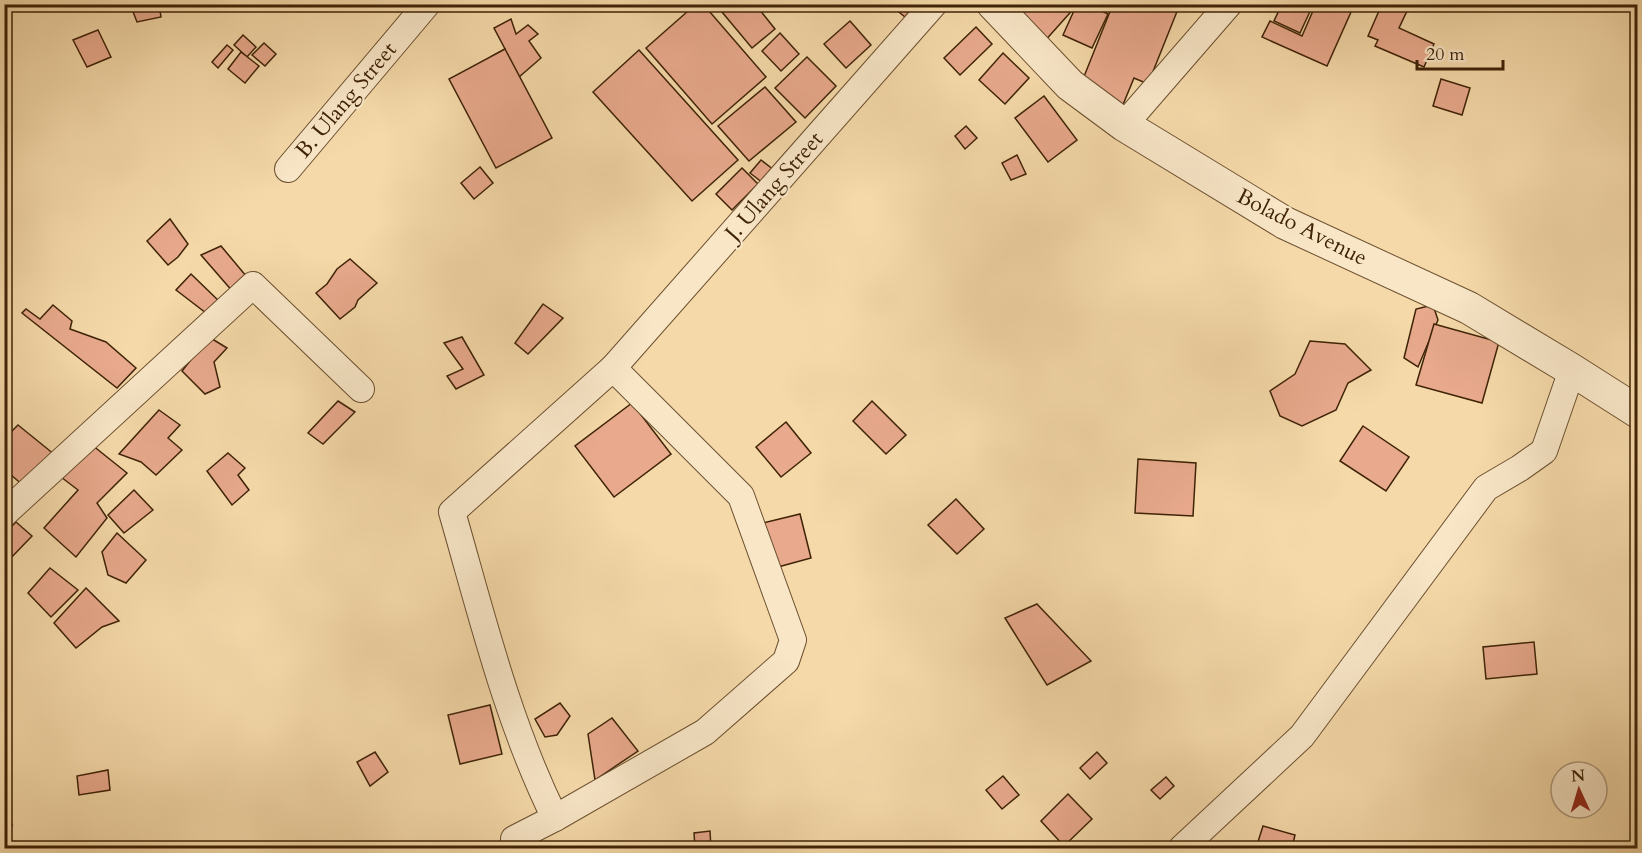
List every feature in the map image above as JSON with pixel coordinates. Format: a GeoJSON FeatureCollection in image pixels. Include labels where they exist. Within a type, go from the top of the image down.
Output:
{"type":"FeatureCollection","features":[{"type":"Feature","properties":{"kind":"street","name":"B. Ulang Street"},"geometry":{"type":"LineString","coordinates":[[288,169],[427,4]]}},
{"type":"Feature","properties":{"kind":"street","name":"J. Ulang Street"},"geometry":{"type":"LineString","coordinates":[[555,818],[509,710],[452,512],[613,368],[934,4]]}},
{"type":"Feature","properties":{"kind":"street","name":"Bolado Avenue"},"geometry":{"type":"LineString","coordinates":[[993,4],[1070,85],[1124,125],[1286,223],[1468,308],[1638,412]]}},
{"type":"Feature","properties":{"kind":"street"},"geometry":{"type":"LineString","coordinates":[[1124,125],[1229,4]]}},
{"type":"Feature","properties":{"kind":"street"},"geometry":{"type":"LineString","coordinates":[[4,514],[253,285],[361,389]]}},
{"type":"Feature","properties":{"kind":"street"},"geometry":{"type":"LineString","coordinates":[[514,839],[705,732],[786,661],[793,640],[741,496],[613,368]]}},
{"type":"Feature","properties":{"kind":"street"},"geometry":{"type":"LineString","coordinates":[[1182,849],[1302,736],[1486,488],[1544,451],[1572,370]]}},
{"type":"Feature","properties":{"kind":"building"},"geometry":{"type":"Polygon","coordinates":[[[130,4],[159,4],[161,17],[137,22],[130,4]]]}},
{"type":"Feature","properties":{"kind":"building"},"geometry":{"type":"Polygon","coordinates":[[[696,4],[703,4],[766,77],[712,124],[646,48],[696,4]]]}},
{"type":"Feature","properties":{"kind":"building"},"geometry":{"type":"Polygon","coordinates":[[[732,4],[755,4],[775,29],[752,48],[722,12],[732,4]]]}},
{"type":"Feature","properties":{"kind":"building"},"geometry":{"type":"Polygon","coordinates":[[[889,4],[915,4],[905,17],[889,4]]]}},
{"type":"Feature","properties":{"kind":"building"},"geometry":{"type":"Polygon","coordinates":[[[1019,4],[1077,5],[1043,43],[1011,14],[1019,4]]]}},
{"type":"Feature","properties":{"kind":"building"},"geometry":{"type":"Polygon","coordinates":[[[1077,4],[1087,4],[1108,14],[1092,48],[1063,35],[1077,4]]]}},
{"type":"Feature","properties":{"kind":"building"},"geometry":{"type":"Polygon","coordinates":[[[1113,4],[1180,4],[1148,84],[1134,78],[1122,107],[1079,89],[1113,4]]]}},
{"type":"Feature","properties":{"kind":"building"},"geometry":{"type":"Polygon","coordinates":[[[1282,4],[1313,5],[1300,33],[1274,21],[1282,4]]]}},
{"type":"Feature","properties":{"kind":"building"},"geometry":{"type":"Polygon","coordinates":[[[1316,4],[1334,4],[1351,12],[1327,66],[1262,37],[1270,21],[1302,36],[1316,4]]]}},
{"type":"Feature","properties":{"kind":"building"},"geometry":{"type":"Polygon","coordinates":[[[1382,4],[1392,4],[1407,11],[1399,28],[1434,44],[1424,67],[1375,46],[1378,40],[1368,36],[1382,4]]]}},
{"type":"Feature","properties":{"kind":"building"},"geometry":{"type":"Polygon","coordinates":[[[511,19],[516,34],[528,25],[538,34],[529,41],[541,58],[519,77],[492,56],[505,49],[494,28],[511,19]]]}},
{"type":"Feature","properties":{"kind":"building"},"geometry":{"type":"Polygon","coordinates":[[[850,21],[871,45],[846,68],[824,44],[850,21]]]}},
{"type":"Feature","properties":{"kind":"building"},"geometry":{"type":"Polygon","coordinates":[[[976,27],[992,44],[960,75],[944,58],[976,27]]]}},
{"type":"Feature","properties":{"kind":"building"},"geometry":{"type":"Polygon","coordinates":[[[98,30],[111,57],[87,67],[73,40],[98,30]]]}},
{"type":"Feature","properties":{"kind":"building"},"geometry":{"type":"Polygon","coordinates":[[[780,33],[799,54],[781,71],[762,51],[780,33]]]}},
{"type":"Feature","properties":{"kind":"building"},"geometry":{"type":"Polygon","coordinates":[[[243,35],[256,47],[247,57],[234,45],[243,35]]]}},
{"type":"Feature","properties":{"kind":"building"},"geometry":{"type":"Polygon","coordinates":[[[264,43],[276,54],[265,66],[252,55],[264,43]]]}},
{"type":"Feature","properties":{"kind":"building"},"geometry":{"type":"Polygon","coordinates":[[[227,45],[233,50],[218,68],[212,62],[227,45]]]}},
{"type":"Feature","properties":{"kind":"building"},"geometry":{"type":"Polygon","coordinates":[[[505,49],[552,138],[496,168],[449,79],[505,49]]]}},
{"type":"Feature","properties":{"kind":"building"},"geometry":{"type":"Polygon","coordinates":[[[639,50],[738,160],[692,201],[593,92],[639,50]]]}},
{"type":"Feature","properties":{"kind":"building"},"geometry":{"type":"Polygon","coordinates":[[[241,52],[259,66],[245,83],[228,69],[241,52]]]}},
{"type":"Feature","properties":{"kind":"building"},"geometry":{"type":"Polygon","coordinates":[[[1003,53],[1029,78],[1005,104],[979,80],[1003,53]]]}},
{"type":"Feature","properties":{"kind":"building"},"geometry":{"type":"Polygon","coordinates":[[[807,57],[836,86],[805,118],[775,88],[807,57]]]}},
{"type":"Feature","properties":{"kind":"building"},"geometry":{"type":"Polygon","coordinates":[[[1441,79],[1470,88],[1462,115],[1433,106],[1441,79]]]}},
{"type":"Feature","properties":{"kind":"building"},"geometry":{"type":"Polygon","coordinates":[[[765,87],[796,122],[749,161],[718,126],[765,87]]]}},
{"type":"Feature","properties":{"kind":"building"},"geometry":{"type":"Polygon","coordinates":[[[1044,96],[1077,140],[1048,162],[1015,118],[1044,96]]]}},
{"type":"Feature","properties":{"kind":"building"},"geometry":{"type":"Polygon","coordinates":[[[966,126],[977,138],[965,149],[955,136],[966,126]]]}},
{"type":"Feature","properties":{"kind":"building"},"geometry":{"type":"Polygon","coordinates":[[[1017,155],[1026,174],[1011,180],[1002,163],[1017,155]]]}},
{"type":"Feature","properties":{"kind":"building"},"geometry":{"type":"Polygon","coordinates":[[[761,160],[774,170],[763,183],[750,173],[761,160]]]}},
{"type":"Feature","properties":{"kind":"building"},"geometry":{"type":"Polygon","coordinates":[[[480,167],[493,183],[474,199],[461,183],[480,167]]]}},
{"type":"Feature","properties":{"kind":"building"},"geometry":{"type":"Polygon","coordinates":[[[742,168],[758,184],[732,210],[716,194],[742,168]]]}},
{"type":"Feature","properties":{"kind":"building"},"geometry":{"type":"Polygon","coordinates":[[[170,219],[188,244],[168,265],[147,241],[170,219]]]}},
{"type":"Feature","properties":{"kind":"building"},"geometry":{"type":"Polygon","coordinates":[[[221,246],[252,283],[234,293],[201,255],[221,246]]]}},
{"type":"Feature","properties":{"kind":"building"},"geometry":{"type":"Polygon","coordinates":[[[350,259],[377,283],[358,300],[355,307],[340,319],[316,293],[327,284],[337,269],[350,259]]]}},
{"type":"Feature","properties":{"kind":"building"},"geometry":{"type":"Polygon","coordinates":[[[191,274],[222,304],[210,316],[176,290],[191,274]]]}},
{"type":"Feature","properties":{"kind":"building"},"geometry":{"type":"Polygon","coordinates":[[[543,304],[563,318],[528,354],[515,343],[543,304]]]}},
{"type":"Feature","properties":{"kind":"building"},"geometry":{"type":"Polygon","coordinates":[[[53,305],[72,321],[70,329],[106,342],[136,368],[117,388],[22,313],[26,309],[40,319],[53,305]]]}},
{"type":"Feature","properties":{"kind":"building"},"geometry":{"type":"Polygon","coordinates":[[[1433,305],[1438,320],[1418,367],[1404,358],[1416,309],[1433,305]]]}},
{"type":"Feature","properties":{"kind":"building"},"geometry":{"type":"Polygon","coordinates":[[[1434,324],[1499,342],[1482,403],[1416,385],[1434,324]]]}},
{"type":"Feature","properties":{"kind":"building"},"geometry":{"type":"Polygon","coordinates":[[[209,337],[227,348],[214,362],[220,387],[205,394],[182,371],[209,337]]]}},
{"type":"Feature","properties":{"kind":"building"},"geometry":{"type":"Polygon","coordinates":[[[462,337],[484,375],[456,389],[447,376],[463,369],[444,343],[462,337]]]}},
{"type":"Feature","properties":{"kind":"building"},"geometry":{"type":"Polygon","coordinates":[[[1310,341],[1345,344],[1371,370],[1348,383],[1336,410],[1302,426],[1280,416],[1270,391],[1295,374],[1310,341]]]}},
{"type":"Feature","properties":{"kind":"building"},"geometry":{"type":"Polygon","coordinates":[[[338,401],[355,412],[323,444],[308,433],[338,401]]]}},
{"type":"Feature","properties":{"kind":"building"},"geometry":{"type":"Polygon","coordinates":[[[872,401],[906,435],[886,454],[853,421],[872,401]]]}},
{"type":"Feature","properties":{"kind":"building"},"geometry":{"type":"Polygon","coordinates":[[[632,403],[671,454],[614,497],[575,446],[632,403]]]}},
{"type":"Feature","properties":{"kind":"building"},"geometry":{"type":"Polygon","coordinates":[[[159,410],[180,425],[168,438],[182,450],[156,475],[141,462],[119,454],[159,410]]]}},
{"type":"Feature","properties":{"kind":"building"},"geometry":{"type":"Polygon","coordinates":[[[786,422],[811,453],[781,477],[756,447],[786,422]]]}},
{"type":"Feature","properties":{"kind":"building"},"geometry":{"type":"Polygon","coordinates":[[[18,425],[55,455],[24,486],[4,469],[4,439],[18,425]]]}},
{"type":"Feature","properties":{"kind":"building"},"geometry":{"type":"Polygon","coordinates":[[[1363,426],[1409,457],[1386,491],[1340,461],[1363,426]]]}},
{"type":"Feature","properties":{"kind":"building"},"geometry":{"type":"Polygon","coordinates":[[[92,445],[127,473],[97,503],[107,518],[76,557],[44,528],[78,490],[61,477],[92,445]]]}},
{"type":"Feature","properties":{"kind":"building"},"geometry":{"type":"Polygon","coordinates":[[[228,453],[245,468],[238,475],[249,490],[232,505],[207,471],[228,453]]]}},
{"type":"Feature","properties":{"kind":"building"},"geometry":{"type":"Polygon","coordinates":[[[1138,459],[1196,463],[1193,516],[1135,513],[1138,459]]]}},
{"type":"Feature","properties":{"kind":"building"},"geometry":{"type":"Polygon","coordinates":[[[134,490],[153,510],[124,533],[108,515],[134,490]]]}},
{"type":"Feature","properties":{"kind":"building"},"geometry":{"type":"Polygon","coordinates":[[[956,499],[984,529],[957,554],[928,525],[956,499]]]}},
{"type":"Feature","properties":{"kind":"building"},"geometry":{"type":"Polygon","coordinates":[[[800,514],[811,558],[767,570],[755,525],[800,514]]]}},
{"type":"Feature","properties":{"kind":"building"},"geometry":{"type":"Polygon","coordinates":[[[16,522],[32,536],[6,563],[4,534],[16,522]]]}},
{"type":"Feature","properties":{"kind":"building"},"geometry":{"type":"Polygon","coordinates":[[[117,533],[146,560],[126,583],[108,575],[102,552],[117,533]]]}},
{"type":"Feature","properties":{"kind":"building"},"geometry":{"type":"Polygon","coordinates":[[[50,568],[78,590],[51,617],[28,593],[50,568]]]}},
{"type":"Feature","properties":{"kind":"building"},"geometry":{"type":"Polygon","coordinates":[[[86,588],[119,621],[102,627],[76,648],[54,623],[86,588]]]}},
{"type":"Feature","properties":{"kind":"building"},"geometry":{"type":"Polygon","coordinates":[[[1037,604],[1091,661],[1047,685],[1005,618],[1037,604]]]}},
{"type":"Feature","properties":{"kind":"building"},"geometry":{"type":"Polygon","coordinates":[[[1534,642],[1537,674],[1486,679],[1483,647],[1534,642]]]}},
{"type":"Feature","properties":{"kind":"building"},"geometry":{"type":"Polygon","coordinates":[[[560,703],[570,716],[557,735],[545,737],[535,719],[560,703]]]}},
{"type":"Feature","properties":{"kind":"building"},"geometry":{"type":"Polygon","coordinates":[[[490,705],[502,754],[460,764],[448,715],[490,705]]]}},
{"type":"Feature","properties":{"kind":"building"},"geometry":{"type":"Polygon","coordinates":[[[612,718],[638,751],[595,780],[588,734],[612,718]]]}},
{"type":"Feature","properties":{"kind":"building"},"geometry":{"type":"Polygon","coordinates":[[[375,752],[388,772],[370,786],[357,762],[375,752]]]}},
{"type":"Feature","properties":{"kind":"building"},"geometry":{"type":"Polygon","coordinates":[[[1097,752],[1107,763],[1090,779],[1080,768],[1097,752]]]}},
{"type":"Feature","properties":{"kind":"building"},"geometry":{"type":"Polygon","coordinates":[[[108,770],[110,790],[79,795],[77,776],[108,770]]]}},
{"type":"Feature","properties":{"kind":"building"},"geometry":{"type":"Polygon","coordinates":[[[1003,776],[1019,795],[1002,809],[986,790],[1003,776]]]}},
{"type":"Feature","properties":{"kind":"building"},"geometry":{"type":"Polygon","coordinates":[[[1166,777],[1174,786],[1160,799],[1151,790],[1166,777]]]}},
{"type":"Feature","properties":{"kind":"building"},"geometry":{"type":"Polygon","coordinates":[[[1068,794],[1092,819],[1064,846],[1041,821],[1068,794]]]}},
{"type":"Feature","properties":{"kind":"building"},"geometry":{"type":"Polygon","coordinates":[[[1263,826],[1295,835],[1292,848],[1256,848],[1263,826]]]}},
{"type":"Feature","properties":{"kind":"building"},"geometry":{"type":"Polygon","coordinates":[[[710,831],[711,848],[695,848],[694,833],[710,831]]]}},
{"type":"Feature","properties":{"kind":"waterway"},"geometry":{"type":"LineString","coordinates":[[4,821],[9,825]]}}]}
